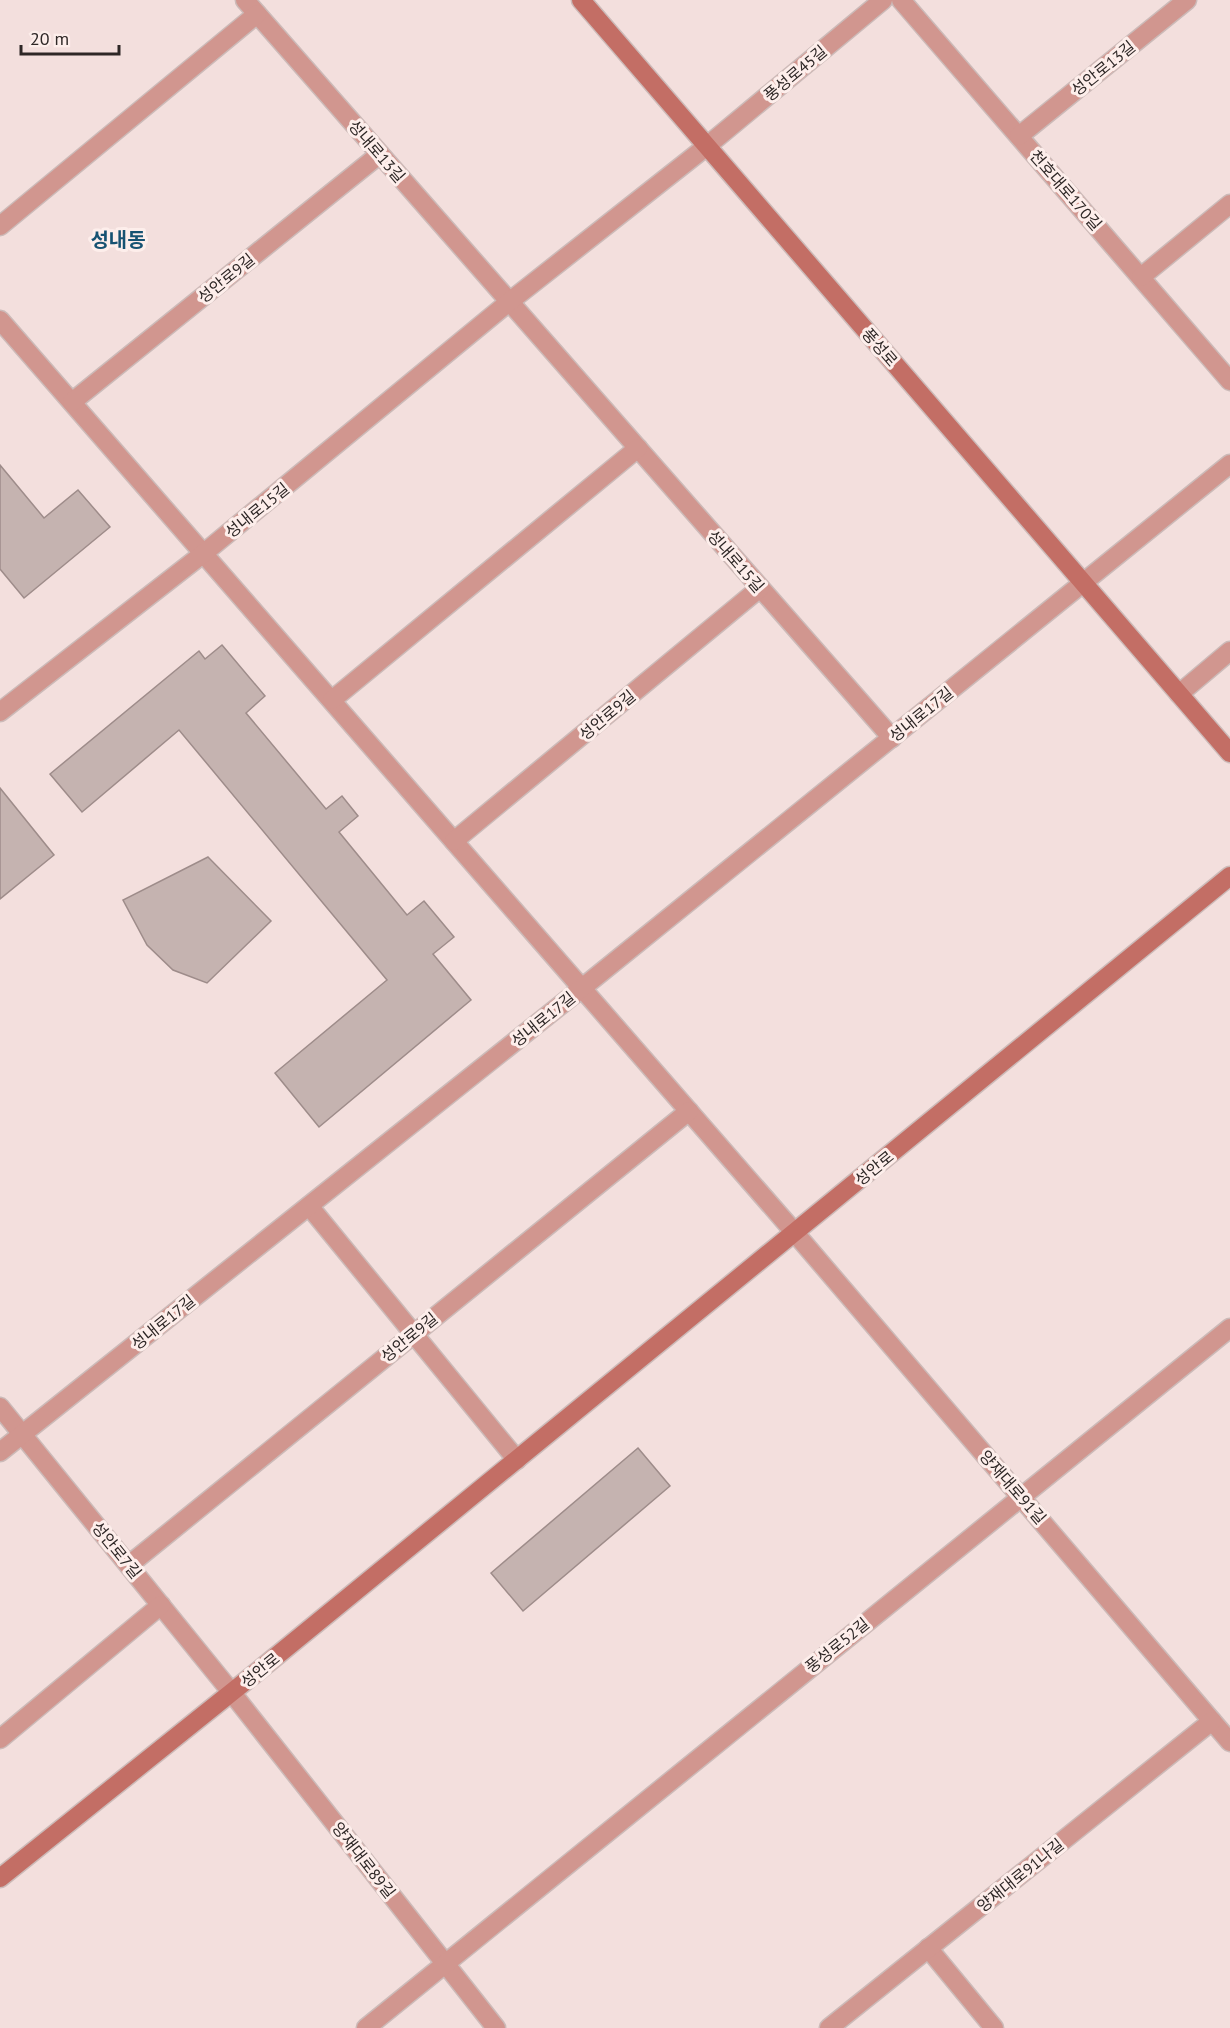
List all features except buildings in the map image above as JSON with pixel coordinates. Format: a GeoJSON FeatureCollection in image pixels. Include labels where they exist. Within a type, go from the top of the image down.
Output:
{"type":"FeatureCollection","features":[{"type":"Feature","properties":{"kind":"street","name":"성내로13길"},"geometry":{"type":"LineString","coordinates":[[245,0],[509,302]]}},
{"type":"Feature","properties":{"kind":"street","name":"풍성로"},"geometry":{"type":"LineString","coordinates":[[581,0],[1230,753]]}},
{"type":"Feature","properties":{"kind":"street","name":"풍성로45길"},"geometry":{"type":"LineString","coordinates":[[707,146],[883,0]]}},
{"type":"Feature","properties":{"kind":"street","name":"천호대로170길"},"geometry":{"type":"LineString","coordinates":[[901,0],[1230,381]]}},
{"type":"Feature","properties":{"kind":"street","name":"성안로13길"},"geometry":{"type":"LineString","coordinates":[[1019,136],[1187,0]]}},
{"type":"Feature","properties":{"kind":"street"},"geometry":{"type":"LineString","coordinates":[[0,226],[257,14]]}},
{"type":"Feature","properties":{"kind":"street","name":"성내로15길"},"geometry":{"type":"LineString","coordinates":[[0,712],[204,553],[509,302],[707,146]]}},
{"type":"Feature","properties":{"kind":"street","name":"성안로9길"},"geometry":{"type":"LineString","coordinates":[[72,402],[380,154]]}},
{"type":"Feature","properties":{"kind":"street"},"geometry":{"type":"LineString","coordinates":[[1141,277],[1230,204]]}},
{"type":"Feature","properties":{"kind":"street","name":"성내로15길"},"geometry":{"type":"LineString","coordinates":[[509,302],[892,738]]}},
{"type":"Feature","properties":{"kind":"street"},"geometry":{"type":"LineString","coordinates":[[0,320],[795,1233]]}},
{"type":"Feature","properties":{"kind":"street"},"geometry":{"type":"LineString","coordinates":[[332,700],[638,448]]}},
{"type":"Feature","properties":{"kind":"street"},"geometry":{"type":"LineString","coordinates":[[1083,584],[1230,464]]}},
{"type":"Feature","properties":{"kind":"street","name":"성내로17길"},"geometry":{"type":"LineString","coordinates":[[0,1452],[582,988],[1083,584]]}},
{"type":"Feature","properties":{"kind":"street","name":"성안로9길"},"geometry":{"type":"LineString","coordinates":[[454,841],[760,588]]}},
{"type":"Feature","properties":{"kind":"street"},"geometry":{"type":"LineString","coordinates":[[1179,694],[1230,651]]}},
{"type":"Feature","properties":{"kind":"street","name":"성안로"},"geometry":{"type":"LineString","coordinates":[[0,1878],[232,1693],[1230,876]]}},
{"type":"Feature","properties":{"kind":"street","name":"성안로9길"},"geometry":{"type":"LineString","coordinates":[[129,1564],[689,1111]]}},
{"type":"Feature","properties":{"kind":"street"},"geometry":{"type":"LineString","coordinates":[[309,1206],[517,1460]]}},
{"type":"Feature","properties":{"kind":"street","name":"양재대로91길"},"geometry":{"type":"LineString","coordinates":[[795,1233],[1230,1742]]}},
{"type":"Feature","properties":{"kind":"street","name":"풍성로52길"},"geometry":{"type":"LineString","coordinates":[[366,2028],[1230,1328]]}},
{"type":"Feature","properties":{"kind":"street","name":"성안로7길"},"geometry":{"type":"LineString","coordinates":[[0,1407],[232,1693]]}},
{"type":"Feature","properties":{"kind":"street"},"geometry":{"type":"LineString","coordinates":[[0,1738],[161,1605]]}},
{"type":"Feature","properties":{"kind":"street","name":"양재대로89길"},"geometry":{"type":"LineString","coordinates":[[232,1693],[496,2028]]}},
{"type":"Feature","properties":{"kind":"street","name":"양재대로91나길"},"geometry":{"type":"LineString","coordinates":[[828,2028],[1212,1721]]}},
{"type":"Feature","properties":{"kind":"street"},"geometry":{"type":"LineString","coordinates":[[928,1948],[994,2028]]}},
{"type":"Feature","properties":{"kind":"district","name":"성내동"},"geometry":{"type":"Point","coordinates":[118,240]}}]}
